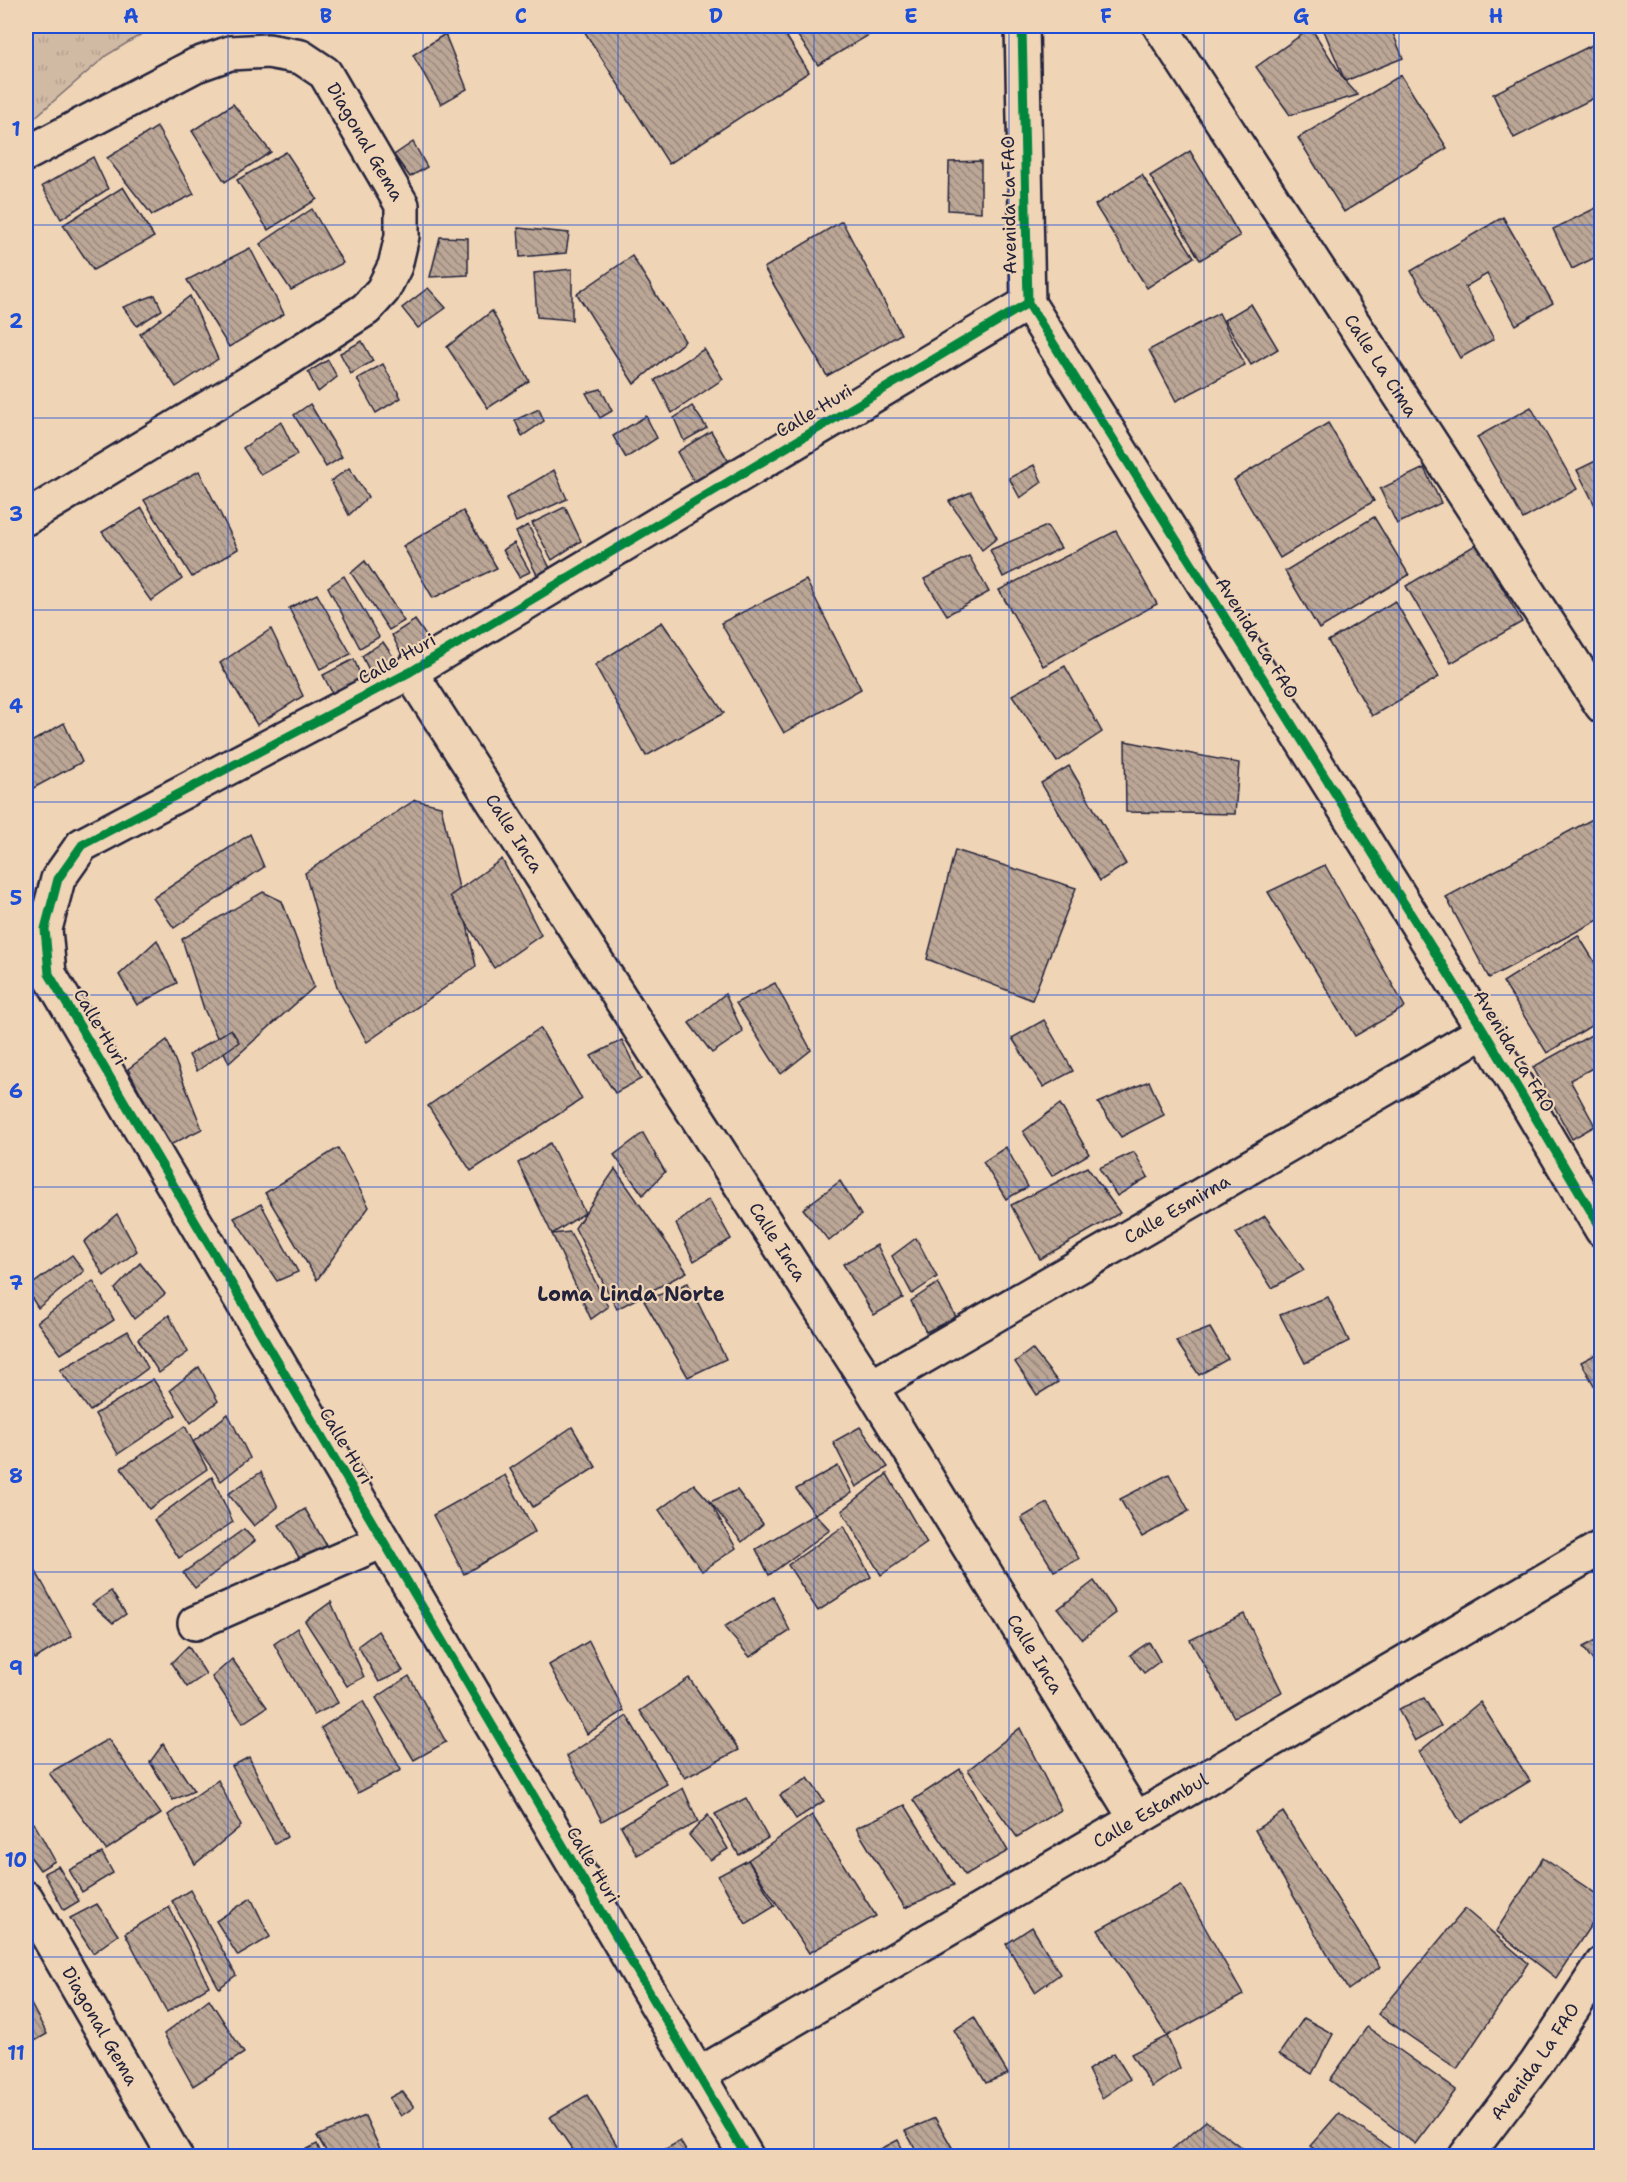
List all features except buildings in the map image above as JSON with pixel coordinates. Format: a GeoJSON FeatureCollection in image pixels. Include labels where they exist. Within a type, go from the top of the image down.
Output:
{"type":"FeatureCollection","features":[{"type":"Feature","properties":{"kind":"street","name":"Avenida La FAO"},"geometry":{"type":"LineString","coordinates":[[1022,26],[1028,303],[1484,1031],[1602,1230]]}},
{"type":"Feature","properties":{"kind":"street","name":"Calle La Cima"},"geometry":{"type":"LineString","coordinates":[[1160,26],[1602,706]]}},
{"type":"Feature","properties":{"kind":"street","name":"Diagonal Gema"},"geometry":{"type":"LineString","coordinates":[[26,154],[196,65],[230,53],[268,51],[301,57],[325,73],[402,205],[402,236],[395,266],[383,290],[366,309],[280,364],[26,518]]}},
{"type":"Feature","properties":{"kind":"street","name":"Calle Huri"},"geometry":{"type":"LineString","coordinates":[[746,2157],[49,974],[45,929],[58,879],[82,844],[410,672],[1028,303]]}},
{"type":"Feature","properties":{"kind":"street","name":"Calle Inca"},"geometry":{"type":"LineString","coordinates":[[410,672],[871,1387],[1136,1819]]}},
{"type":"Feature","properties":{"kind":"street","name":"Calle Esmirna"},"geometry":{"type":"LineString","coordinates":[[871,1387],[1484,1031]]}},
{"type":"Feature","properties":{"kind":"street"},"geometry":{"type":"LineString","coordinates":[[195,1623],[383,1541]]}},
{"type":"Feature","properties":{"kind":"street","name":"Calle Estambul"},"geometry":{"type":"LineString","coordinates":[[698,2075],[1602,1547]]}},
{"type":"Feature","properties":{"kind":"street","name":"Diagonal Gema"},"geometry":{"type":"LineString","coordinates":[[26,1898],[175,2157]]}},
{"type":"Feature","properties":{"kind":"street","name":"Avenida La FAO"},"geometry":{"type":"LineString","coordinates":[[1466,2157],[1536,2064],[1602,1964]]}},
{"type":"Feature","properties":{"kind":"green space"},"geometry":{"type":"Polygon","coordinates":[[[26,26],[155,26],[107,55],[26,125],[26,26]]]}},
{"type":"Feature","properties":{"kind":"cycle path"},"geometry":{"type":"LineString","coordinates":[[1022,26],[1028,303],[1484,1031],[1602,1230]]}},
{"type":"Feature","properties":{"kind":"cycle path"},"geometry":{"type":"LineString","coordinates":[[746,2156],[49,974],[45,929],[58,879],[82,845],[410,672],[1028,303]]}},
{"type":"Feature","properties":{"kind":"district","name":"Loma Linda Norte"},"geometry":{"type":"Point","coordinates":[631,1294]}}]}
